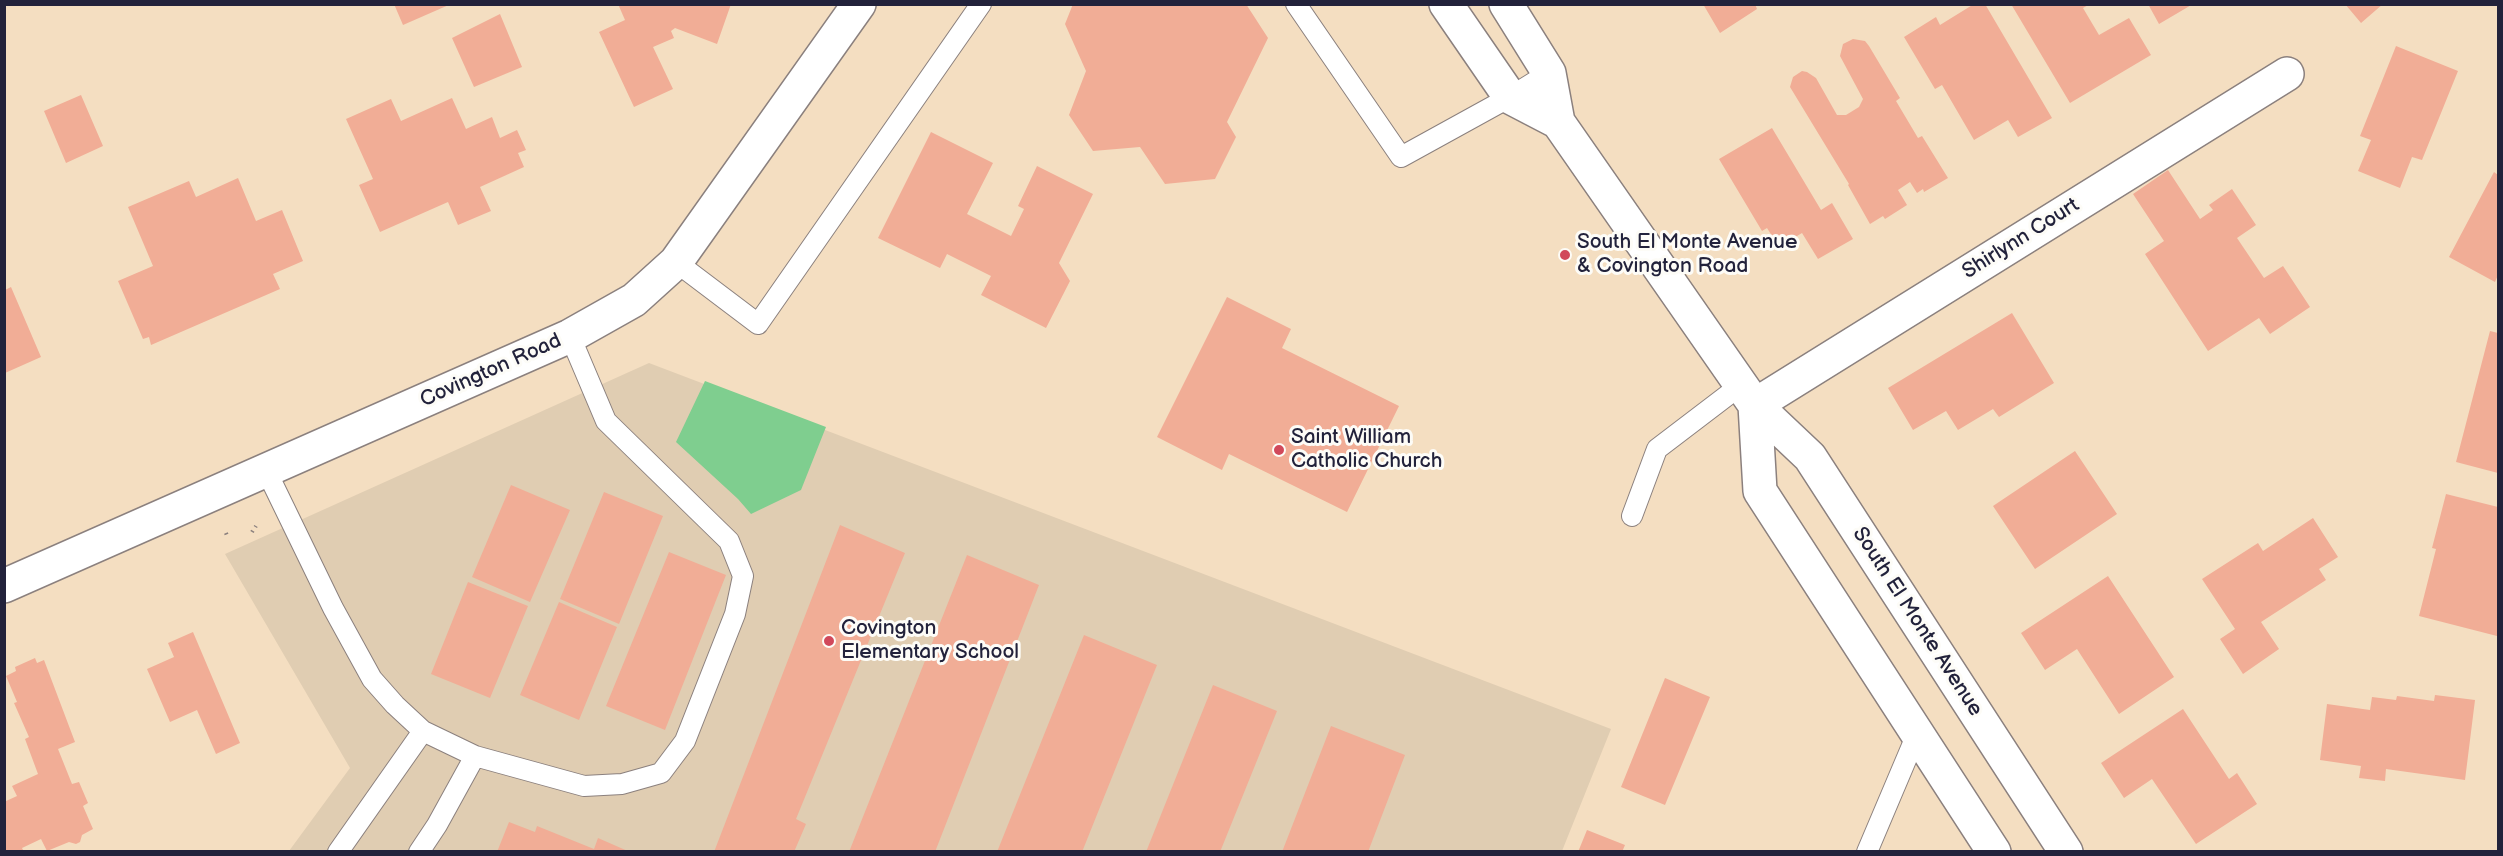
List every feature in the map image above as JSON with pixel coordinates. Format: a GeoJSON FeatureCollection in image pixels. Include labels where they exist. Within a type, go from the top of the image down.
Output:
{"type":"FeatureCollection","features":[{"type":"Feature","properties":{"kind":"main road","name":"Covington Road"},"geometry":{"type":"LineString","coordinates":[[4,586],[570,336],[634,300],[676,262],[859,4]]}},
{"type":"Feature","properties":{"kind":"main road","name":"South El Monte Avenue"},"geometry":{"type":"LineString","coordinates":[[1446,4],[1510,98],[1558,122]]}},
{"type":"Feature","properties":{"kind":"main road","name":"South El Monte Avenue"},"geometry":{"type":"LineString","coordinates":[[1506,4],[1549,73],[1558,122],[1748,395],[1810,457],[2066,852]]}},
{"type":"Feature","properties":{"kind":"main road","name":"Shirlynn Court"},"geometry":{"type":"LineString","coordinates":[[1748,395],[2287,74]]}},
{"type":"Feature","properties":{"kind":"main road"},"geometry":{"type":"LineString","coordinates":[[1748,395],[1760,491],[1994,852]]}},
{"type":"Feature","properties":{"kind":"lane"},"geometry":{"type":"LineString","coordinates":[[676,262],[758,324],[981,4]]}},
{"type":"Feature","properties":{"kind":"lane"},"geometry":{"type":"LineString","coordinates":[[1296,4],[1401,157],[1510,98],[1549,73]]}},
{"type":"Feature","properties":{"kind":"lane"},"geometry":{"type":"LineString","coordinates":[[266,470],[333,608],[372,680],[394,705],[423,730],[475,756],[584,786],[622,784],[661,773],[685,741],[735,614],[743,576],[729,541],[606,421],[570,336]]}},
{"type":"Feature","properties":{"kind":"lane"},"geometry":{"type":"LineString","coordinates":[[1632,516],[1657,449],[1748,395]]}},
{"type":"Feature","properties":{"kind":"lane"},"geometry":{"type":"LineString","coordinates":[[338,852],[423,730]]}},
{"type":"Feature","properties":{"kind":"lane"},"geometry":{"type":"LineString","coordinates":[[1867,852],[1917,734]]}},
{"type":"Feature","properties":{"kind":"lane"},"geometry":{"type":"LineString","coordinates":[[419,852],[437,825],[475,756]]}},
{"type":"Feature","properties":{"kind":"path"},"geometry":{"type":"LineString","coordinates":[[252,532],[256,526]]}},
{"type":"Feature","properties":{"kind":"shaded area","name":"Covington Elementary School"},"geometry":{"type":"Polygon","coordinates":[[[649,363],[1611,729],[1562,851],[289,851],[350,768],[225,554],[649,363]]]}},
{"type":"Feature","properties":{"kind":"green space"},"geometry":{"type":"Polygon","coordinates":[[[705,381],[826,427],[801,490],[751,514],[738,499],[676,442],[705,381]]]}},
{"type":"Feature","properties":{"kind":"building"},"geometry":{"type":"Polygon","coordinates":[[[394,4],[451,4],[403,25],[394,4]]]}},
{"type":"Feature","properties":{"kind":"building"},"geometry":{"type":"Polygon","coordinates":[[[618,4],[731,4],[717,44],[675,28],[671,31],[674,38],[653,47],[673,89],[634,107],[599,32],[625,20],[618,4]]]}},
{"type":"Feature","properties":{"kind":"building"},"geometry":{"type":"Polygon","coordinates":[[[1073,4],[1246,4],[1268,38],[1227,122],[1236,137],[1215,179],[1165,184],[1140,147],[1093,151],[1069,115],[1086,71],[1065,24],[1073,4]]]}},
{"type":"Feature","properties":{"kind":"building"},"geometry":{"type":"Polygon","coordinates":[[[1703,4],[1755,4],[1757,9],[1720,33],[1703,4]]]}},
{"type":"Feature","properties":{"kind":"building"},"geometry":{"type":"Polygon","coordinates":[[[1974,4],[1985,4],[2052,118],[2018,137],[2008,120],[1974,140],[1942,85],[1935,89],[1904,37],[1936,17],[1940,25],[1974,4]]]}},
{"type":"Feature","properties":{"kind":"building"},"geometry":{"type":"Polygon","coordinates":[[[2011,4],[2090,4],[2083,8],[2099,35],[2129,18],[2151,55],[2070,103],[2011,4]]]}},
{"type":"Feature","properties":{"kind":"building"},"geometry":{"type":"Polygon","coordinates":[[[2148,4],[2193,4],[2159,24],[2148,4]]]}},
{"type":"Feature","properties":{"kind":"building"},"geometry":{"type":"Polygon","coordinates":[[[2345,4],[2383,4],[2361,23],[2345,4]]]}},
{"type":"Feature","properties":{"kind":"building"},"geometry":{"type":"Polygon","coordinates":[[[500,14],[522,67],[474,87],[452,38],[500,14]]]}},
{"type":"Feature","properties":{"kind":"building"},"geometry":{"type":"Polygon","coordinates":[[[1853,39],[1865,41],[1869,46],[1900,98],[1896,101],[1918,138],[1922,136],[1948,178],[1924,192],[1923,189],[1917,193],[1910,182],[1898,190],[1907,205],[1885,219],[1883,216],[1870,224],[1849,184],[1790,87],[1793,77],[1802,71],[1807,72],[1816,78],[1837,115],[1846,115],[1859,107],[1863,99],[1840,56],[1843,44],[1853,39]]]}},
{"type":"Feature","properties":{"kind":"building"},"geometry":{"type":"Polygon","coordinates":[[[2396,46],[2458,71],[2422,160],[2412,157],[2400,188],[2358,171],[2371,140],[2360,136],[2396,46]]]}},
{"type":"Feature","properties":{"kind":"building"},"geometry":{"type":"Polygon","coordinates":[[[81,95],[103,146],[66,163],[44,111],[81,95]]]}},
{"type":"Feature","properties":{"kind":"building"},"geometry":{"type":"Polygon","coordinates":[[[452,98],[466,129],[492,117],[500,138],[517,130],[526,150],[518,153],[524,167],[480,187],[491,211],[458,225],[448,202],[380,232],[359,185],[373,179],[346,119],[391,99],[401,121],[452,98]]]}},
{"type":"Feature","properties":{"kind":"building"},"geometry":{"type":"Polygon","coordinates":[[[1772,128],[1821,210],[1832,203],[1853,239],[1818,259],[1802,233],[1779,247],[1767,228],[1762,231],[1719,159],[1772,128]]]}},
{"type":"Feature","properties":{"kind":"building"},"geometry":{"type":"Polygon","coordinates":[[[931,132],[993,163],[967,214],[1011,236],[1024,209],[1018,206],[1037,166],[1093,194],[1059,263],[1070,281],[1046,328],[981,295],[991,276],[947,254],[940,268],[878,238],[931,132]]]}},
{"type":"Feature","properties":{"kind":"building"},"geometry":{"type":"Polygon","coordinates":[[[2168,170],[2200,219],[2213,210],[2209,205],[2232,189],[2256,225],[2237,238],[2264,278],[2283,266],[2310,307],[2270,334],[2259,318],[2208,351],[2145,254],[2164,241],[2133,194],[2168,170]]]}},
{"type":"Feature","properties":{"kind":"building"},"geometry":{"type":"Polygon","coordinates":[[[2494,172],[2498,175],[2498,275],[2495,282],[2449,257],[2494,172]]]}},
{"type":"Feature","properties":{"kind":"building"},"geometry":{"type":"Polygon","coordinates":[[[238,178],[256,221],[282,210],[303,261],[273,274],[280,289],[151,345],[149,337],[143,339],[118,281],[153,266],[128,207],[189,181],[196,197],[238,178]]]}},
{"type":"Feature","properties":{"kind":"building"},"geometry":{"type":"Polygon","coordinates":[[[11,287],[41,357],[5,373],[5,290],[11,287]]]}},
{"type":"Feature","properties":{"kind":"building"},"geometry":{"type":"Polygon","coordinates":[[[1227,297],[1291,329],[1282,348],[1399,406],[1347,512],[1229,454],[1222,470],[1157,437],[1227,297]]]}},
{"type":"Feature","properties":{"kind":"building"},"geometry":{"type":"Polygon","coordinates":[[[2012,313],[2054,383],[1999,417],[1993,409],[1958,430],[1946,411],[1913,430],[1888,388],[2012,313]]]}},
{"type":"Feature","properties":{"kind":"building"},"geometry":{"type":"Polygon","coordinates":[[[2490,331],[2498,333],[2498,473],[2456,462],[2490,331]]]}},
{"type":"Feature","properties":{"kind":"building"},"geometry":{"type":"Polygon","coordinates":[[[2075,451],[2117,514],[2035,569],[1993,506],[2075,451]]]}},
{"type":"Feature","properties":{"kind":"building"},"geometry":{"type":"Polygon","coordinates":[[[511,485],[570,510],[530,602],[472,577],[511,485]]]}},
{"type":"Feature","properties":{"kind":"building"},"geometry":{"type":"Polygon","coordinates":[[[604,492],[663,516],[619,624],[560,599],[604,492]]]}},
{"type":"Feature","properties":{"kind":"building"},"geometry":{"type":"Polygon","coordinates":[[[2446,494],[2498,507],[2497,636],[2419,616],[2436,549],[2432,548],[2446,494]]]}},
{"type":"Feature","properties":{"kind":"building"},"geometry":{"type":"Polygon","coordinates":[[[2313,518],[2338,557],[2319,569],[2326,580],[2261,622],[2279,649],[2243,674],[2220,639],[2235,629],[2202,579],[2258,543],[2263,551],[2313,518]]]}},
{"type":"Feature","properties":{"kind":"building"},"geometry":{"type":"Polygon","coordinates":[[[840,525],[905,553],[796,819],[806,824],[794,852],[714,852],[840,525]]]}},
{"type":"Feature","properties":{"kind":"building"},"geometry":{"type":"Polygon","coordinates":[[[669,552],[726,575],[665,730],[606,706],[669,552]]]}},
{"type":"Feature","properties":{"kind":"building"},"geometry":{"type":"Polygon","coordinates":[[[967,555],[1039,585],[935,852],[849,852],[967,555]]]}},
{"type":"Feature","properties":{"kind":"building"},"geometry":{"type":"Polygon","coordinates":[[[2108,576],[2174,677],[2119,714],[2077,649],[2045,670],[2021,633],[2108,576]]]}},
{"type":"Feature","properties":{"kind":"building"},"geometry":{"type":"Polygon","coordinates":[[[468,582],[528,606],[490,698],[431,674],[468,582]]]}},
{"type":"Feature","properties":{"kind":"building"},"geometry":{"type":"Polygon","coordinates":[[[559,602],[617,627],[579,720],[520,695],[559,602]]]}},
{"type":"Feature","properties":{"kind":"building"},"geometry":{"type":"Polygon","coordinates":[[[193,632],[240,743],[216,754],[197,710],[170,722],[147,669],[174,657],[168,643],[193,632]]]}},
{"type":"Feature","properties":{"kind":"building"},"geometry":{"type":"Polygon","coordinates":[[[1084,635],[1157,665],[1082,852],[997,852],[1084,635]]]}},
{"type":"Feature","properties":{"kind":"building"},"geometry":{"type":"Polygon","coordinates":[[[35,658],[37,663],[44,660],[75,742],[58,749],[72,784],[79,782],[88,803],[83,806],[93,829],[82,835],[80,842],[76,844],[69,842],[47,851],[41,839],[22,848],[23,850],[19,852],[4,852],[4,802],[17,796],[12,786],[38,774],[25,739],[29,737],[14,703],[17,702],[6,676],[16,671],[15,667],[35,658]]]}},
{"type":"Feature","properties":{"kind":"building"},"geometry":{"type":"Polygon","coordinates":[[[1665,678],[1710,697],[1665,805],[1621,787],[1665,678]]]}},
{"type":"Feature","properties":{"kind":"building"},"geometry":{"type":"Polygon","coordinates":[[[1213,685],[1277,711],[1220,852],[1146,852],[1213,685]]]}},
{"type":"Feature","properties":{"kind":"building"},"geometry":{"type":"Polygon","coordinates":[[[2435,695],[2475,700],[2465,780],[2386,769],[2385,781],[2359,778],[2361,766],[2320,760],[2327,704],[2370,710],[2372,697],[2396,700],[2397,696],[2434,701],[2435,695]]]}},
{"type":"Feature","properties":{"kind":"building"},"geometry":{"type":"Polygon","coordinates":[[[2183,709],[2229,779],[2237,773],[2257,804],[2196,844],[2152,779],[2124,798],[2101,763],[2183,709]]]}},
{"type":"Feature","properties":{"kind":"building"},"geometry":{"type":"Polygon","coordinates":[[[1331,726],[1405,755],[1368,852],[1282,852],[1331,726]]]}},
{"type":"Feature","properties":{"kind":"building"},"geometry":{"type":"Polygon","coordinates":[[[509,822],[535,832],[537,826],[594,849],[598,838],[630,852],[497,852],[509,822]]]}},
{"type":"Feature","properties":{"kind":"building"},"geometry":{"type":"Polygon","coordinates":[[[1587,830],[1625,845],[1622,852],[1578,852],[1587,830]]]}},
{"type":"Feature","properties":{"kind":"place","name":"South El Monte Avenue & Covington Road"},"geometry":{"type":"Point","coordinates":[1565,255]}},
{"type":"Feature","properties":{"kind":"place","name":"Saint William Catholic Church"},"geometry":{"type":"Point","coordinates":[1279,450]}},
{"type":"Feature","properties":{"kind":"place","name":"Covington Elementary School"},"geometry":{"type":"Point","coordinates":[829,641]}}]}
